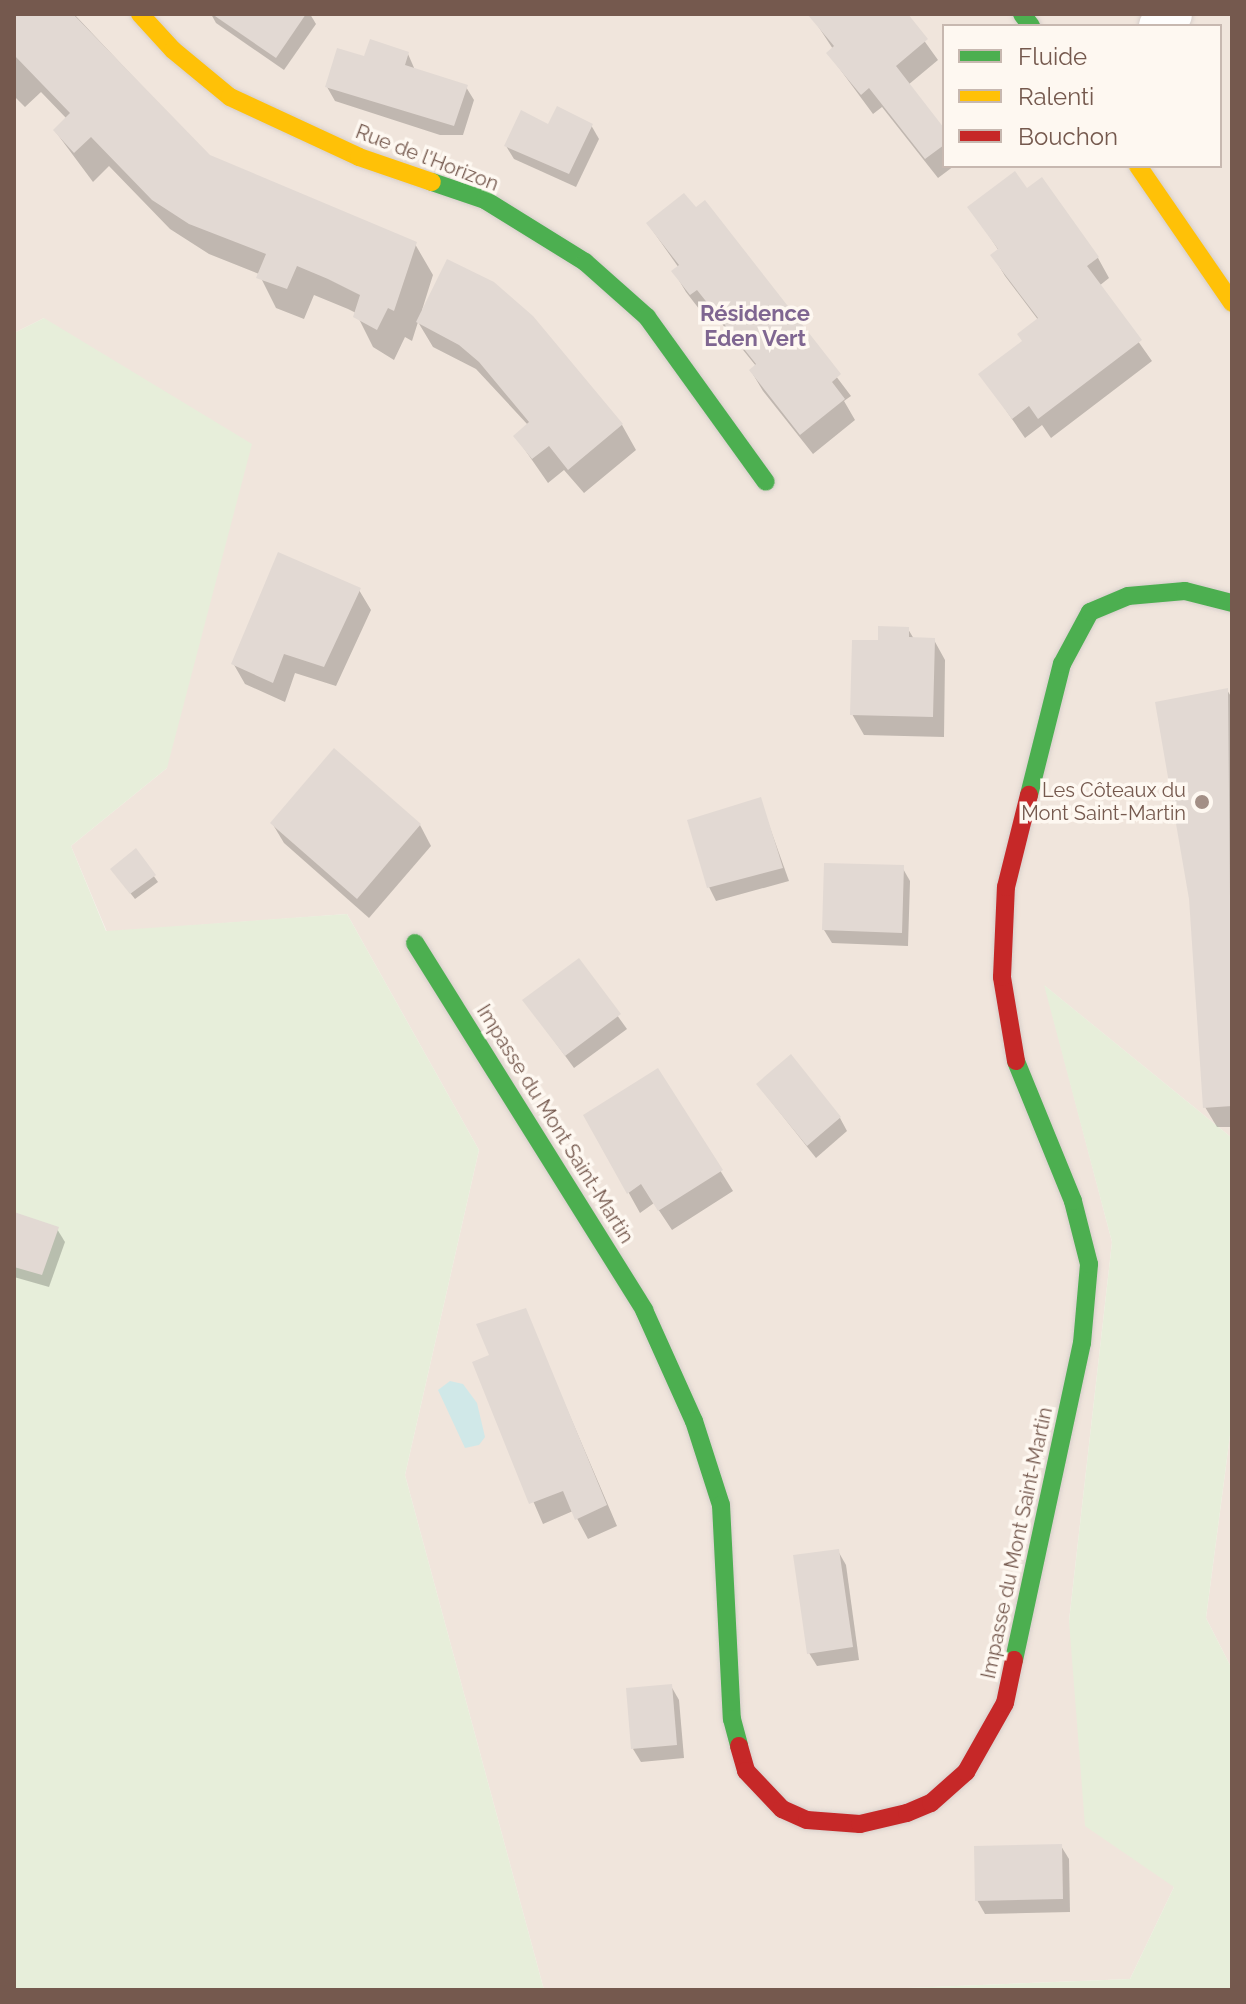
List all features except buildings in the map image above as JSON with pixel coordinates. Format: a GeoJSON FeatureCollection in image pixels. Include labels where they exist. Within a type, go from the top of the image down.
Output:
{"type":"FeatureCollection","features":[{"type":"Feature","properties":{"kind":"street","name":"Rue de l'Horizon"},"geometry":{"type":"LineString","coordinates":[[140,14],[173,50],[230,97],[359,157],[485,200],[585,262],[647,317],[766,482]]}},
{"type":"Feature","properties":{"kind":"street"},"geometry":{"type":"LineString","coordinates":[[1139,168],[1232,303]]}},
{"type":"Feature","properties":{"kind":"street","name":"Impasse du Mont Saint-Martin"},"geometry":{"type":"LineString","coordinates":[[415,943],[644,1310],[694,1421],[721,1505],[732,1719],[746,1771],[782,1809],[807,1820],[860,1824],[919,1808],[966,1772],[1005,1703],[1082,1343],[1089,1264],[1073,1201],[1017,1069],[1002,977],[1006,887],[1062,664],[1090,612],[1128,596],[1185,591],[1232,603]]}},
{"type":"Feature","properties":{"kind":"shaded area"},"geometry":{"type":"Polygon","coordinates":[[[14,14],[1232,14],[1232,1138],[1045,986],[1112,1242],[1069,1621],[1174,1887],[1130,1979],[858,1990],[544,1990],[405,1475],[479,1150],[347,914],[107,932],[71,846],[167,768],[44,318],[14,333],[14,14]]]}},
{"type":"Feature","properties":{"kind":"shaded area"},"geometry":{"type":"Polygon","coordinates":[[[1232,1420],[1232,1669],[1206,1618],[1232,1420]]]}},
{"type":"Feature","properties":{"kind":"green space"},"geometry":{"type":"Polygon","coordinates":[[[44,318],[252,444],[167,768],[71,846],[106,931],[347,914],[479,1150],[405,1475],[544,1990],[14,1990],[14,333],[44,318]]]}},
{"type":"Feature","properties":{"kind":"green space"},"geometry":{"type":"Polygon","coordinates":[[[1044,985],[1232,1138],[1232,1420],[1206,1618],[1232,1669],[1232,1990],[858,1990],[1130,1979],[1174,1887],[1085,1826],[1069,1621],[1112,1242],[1044,985]]]}},
{"type":"Feature","properties":{"kind":"water"},"geometry":{"type":"Polygon","coordinates":[[[450,1381],[463,1384],[477,1403],[485,1437],[479,1445],[465,1448],[438,1390],[450,1381]]]}},
{"type":"Feature","properties":{"kind":"traffic: fast"},"geometry":{"type":"LineString","coordinates":[[1022,14],[1030,24]]}},
{"type":"Feature","properties":{"kind":"traffic: fast"},"geometry":{"type":"LineString","coordinates":[[432,182],[485,200],[585,262],[647,317],[766,482]]}},
{"type":"Feature","properties":{"kind":"traffic: fast"},"geometry":{"type":"LineString","coordinates":[[1029,795],[1062,664],[1090,612],[1128,596],[1185,591],[1232,603]]}},
{"type":"Feature","properties":{"kind":"traffic: fast"},"geometry":{"type":"LineString","coordinates":[[415,943],[644,1310],[694,1421],[721,1505],[732,1719],[739,1746]]}},
{"type":"Feature","properties":{"kind":"traffic: fast"},"geometry":{"type":"LineString","coordinates":[[1014,1660],[1082,1343],[1089,1264],[1073,1201],[1016,1061]]}},
{"type":"Feature","properties":{"kind":"traffic: slow"},"geometry":{"type":"LineString","coordinates":[[140,14],[173,50],[230,97],[359,157],[432,182]]}},
{"type":"Feature","properties":{"kind":"traffic: slow"},"geometry":{"type":"LineString","coordinates":[[1139,168],[1232,303]]}},
{"type":"Feature","properties":{"kind":"traffic: jam"},"geometry":{"type":"LineString","coordinates":[[1016,1061],[1002,977],[1006,887],[1029,795]]}},
{"type":"Feature","properties":{"kind":"traffic: jam"},"geometry":{"type":"LineString","coordinates":[[739,1746],[746,1771],[782,1809],[807,1820],[860,1824],[907,1813],[931,1803],[966,1772],[1005,1703],[1014,1660]]}},
{"type":"Feature","properties":{"kind":"place","name":"Les Côteaux du Mont Saint-Martin"},"geometry":{"type":"Point","coordinates":[1202,802]}},
{"type":"Feature","properties":{"kind":"district","name":"Résidence Eden Vert"},"geometry":{"type":"Point","coordinates":[755,326]}}]}
